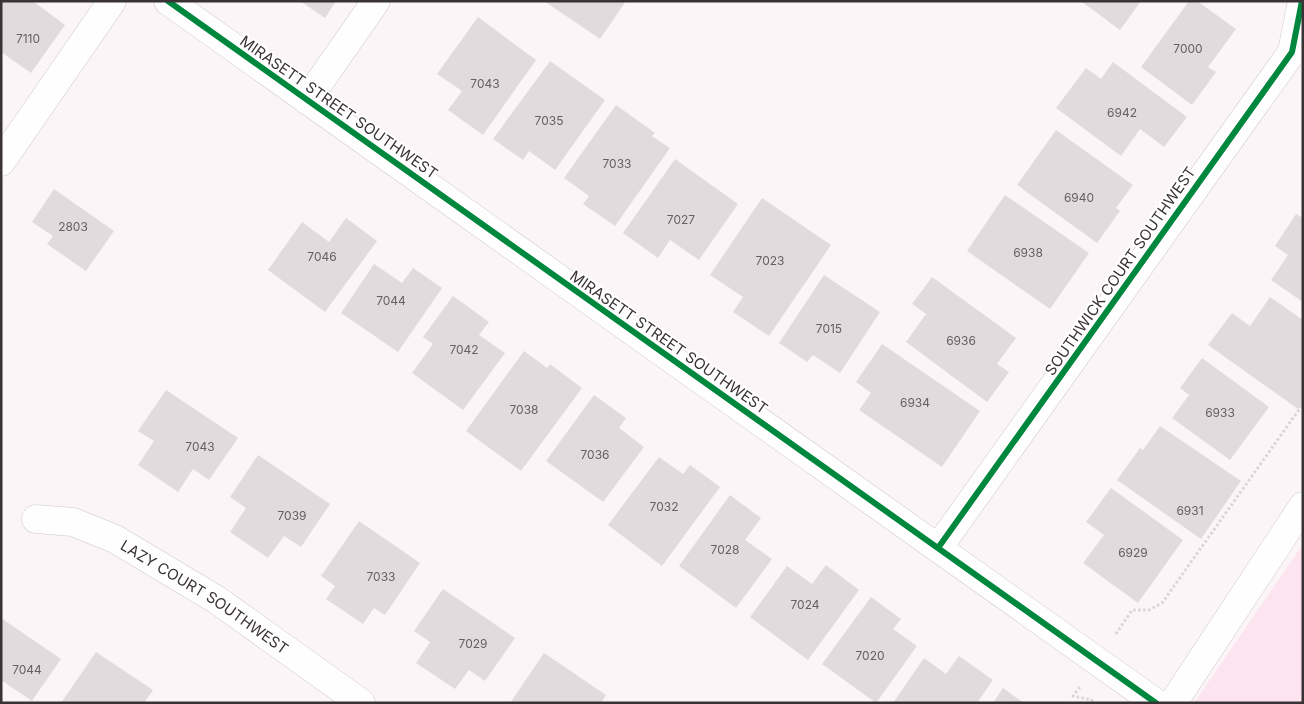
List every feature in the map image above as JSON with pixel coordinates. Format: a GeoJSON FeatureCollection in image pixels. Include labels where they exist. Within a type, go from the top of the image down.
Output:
{"type":"FeatureCollection","features":[{"type":"Feature","properties":{"kind":"street"},"geometry":{"type":"LineString","coordinates":[[1,162],[112,1]]}},
{"type":"Feature","properties":{"kind":"street","name":"MIRASETT STREET SOUTHWEST"},"geometry":{"type":"LineString","coordinates":[[168,1],[1156,703]]}},
{"type":"Feature","properties":{"kind":"street"},"geometry":{"type":"LineString","coordinates":[[307,100],[376,1]]}},
{"type":"Feature","properties":{"kind":"street","name":"SOUTHWICK COURT SOUTHWEST"},"geometry":{"type":"LineString","coordinates":[[938,548],[1292,52],[1302,1]]}},
{"type":"Feature","properties":{"kind":"street"},"geometry":{"type":"LineString","coordinates":[[1173,703],[1303,506]]}},
{"type":"Feature","properties":{"kind":"street","name":"LAZY COURT SOUTHWEST"},"geometry":{"type":"LineString","coordinates":[[36,519],[73,522],[115,539],[218,600],[361,703]]}},
{"type":"Feature","properties":{"kind":"path"},"geometry":{"type":"LineString","coordinates":[[1091,703],[1092,700],[1074,696],[1132,610],[1149,610],[1162,603],[1303,404]]}},
{"type":"Feature","properties":{"kind":"shaded area"},"geometry":{"type":"Polygon","coordinates":[[[1303,544],[1303,703],[1194,703],[1303,544]]]}},
{"type":"Feature","properties":{"kind":"building"},"geometry":{"type":"Polygon","coordinates":[[[1,1],[33,1],[65,25],[31,73],[1,52],[1,1]]]}},
{"type":"Feature","properties":{"kind":"building"},"geometry":{"type":"Polygon","coordinates":[[[300,1],[336,1],[325,18],[300,1]]]}},
{"type":"Feature","properties":{"kind":"building"},"geometry":{"type":"Polygon","coordinates":[[[544,1],[626,1],[600,39],[544,1]]]}},
{"type":"Feature","properties":{"kind":"building"},"geometry":{"type":"Polygon","coordinates":[[[1081,1],[1141,1],[1120,30],[1081,1]]]}},
{"type":"Feature","properties":{"kind":"building"},"geometry":{"type":"Polygon","coordinates":[[[1189,1],[1197,1],[1236,29],[1208,67],[1216,72],[1192,105],[1141,67],[1189,1]]]}},
{"type":"Feature","properties":{"kind":"building"},"geometry":{"type":"Polygon","coordinates":[[[478,17],[536,60],[483,135],[448,110],[462,91],[437,74],[478,17]]]}},
{"type":"Feature","properties":{"kind":"building"},"geometry":{"type":"Polygon","coordinates":[[[550,61],[605,100],[555,170],[529,151],[523,160],[493,139],[550,61]]]}},
{"type":"Feature","properties":{"kind":"building"},"geometry":{"type":"Polygon","coordinates":[[[1113,62],[1187,117],[1164,147],[1140,129],[1121,156],[1056,108],[1086,68],[1101,79],[1113,62]]]}},
{"type":"Feature","properties":{"kind":"building"},"geometry":{"type":"Polygon","coordinates":[[[616,105],[655,133],[652,136],[670,148],[615,226],[583,204],[589,196],[564,178],[616,105]]]}},
{"type":"Feature","properties":{"kind":"building"},"geometry":{"type":"Polygon","coordinates":[[[1056,130],[1133,185],[1116,208],[1120,211],[1097,243],[1017,185],[1056,130]]]}},
{"type":"Feature","properties":{"kind":"building"},"geometry":{"type":"Polygon","coordinates":[[[675,159],[738,204],[699,260],[670,240],[658,258],[623,233],[675,159]]]}},
{"type":"Feature","properties":{"kind":"building"},"geometry":{"type":"Polygon","coordinates":[[[54,189],[114,231],[86,271],[47,244],[53,236],[32,222],[54,189]]]}},
{"type":"Feature","properties":{"kind":"building"},"geometry":{"type":"Polygon","coordinates":[[[1005,195],[1089,253],[1050,309],[967,251],[1005,195]]]}},
{"type":"Feature","properties":{"kind":"building"},"geometry":{"type":"Polygon","coordinates":[[[762,198],[831,245],[769,336],[733,312],[743,297],[710,275],[762,198]]]}},
{"type":"Feature","properties":{"kind":"building"},"geometry":{"type":"Polygon","coordinates":[[[1296,214],[1303,218],[1303,302],[1271,280],[1288,255],[1275,246],[1296,214]]]}},
{"type":"Feature","properties":{"kind":"building"},"geometry":{"type":"Polygon","coordinates":[[[346,218],[377,241],[325,312],[268,270],[302,222],[329,242],[346,218]]]}},
{"type":"Feature","properties":{"kind":"building"},"geometry":{"type":"Polygon","coordinates":[[[374,264],[402,283],[413,268],[442,288],[398,352],[341,313],[374,264]]]}},
{"type":"Feature","properties":{"kind":"building"},"geometry":{"type":"Polygon","coordinates":[[[824,275],[880,312],[840,373],[813,355],[807,362],[779,343],[824,275]]]}},
{"type":"Feature","properties":{"kind":"building"},"geometry":{"type":"Polygon","coordinates":[[[932,277],[1016,338],[997,364],[1009,372],[987,402],[906,342],[926,314],[912,304],[932,277]]]}},
{"type":"Feature","properties":{"kind":"building"},"geometry":{"type":"Polygon","coordinates":[[[453,296],[489,322],[479,335],[505,353],[463,410],[412,373],[433,344],[423,337],[453,296]]]}},
{"type":"Feature","properties":{"kind":"building"},"geometry":{"type":"Polygon","coordinates":[[[1270,297],[1303,320],[1303,403],[1298,409],[1208,345],[1232,313],[1250,326],[1270,297]]]}},
{"type":"Feature","properties":{"kind":"building"},"geometry":{"type":"Polygon","coordinates":[[[882,344],[980,411],[942,467],[859,410],[871,393],[856,382],[882,344]]]}},
{"type":"Feature","properties":{"kind":"building"},"geometry":{"type":"Polygon","coordinates":[[[524,351],[547,368],[550,364],[582,388],[521,471],[466,431],[524,351]]]}},
{"type":"Feature","properties":{"kind":"building"},"geometry":{"type":"Polygon","coordinates":[[[1202,358],[1269,407],[1230,460],[1172,418],[1189,395],[1180,388],[1202,358]]]}},
{"type":"Feature","properties":{"kind":"building"},"geometry":{"type":"Polygon","coordinates":[[[166,390],[238,438],[209,480],[193,469],[178,492],[138,465],[154,441],[138,431],[166,390]]]}},
{"type":"Feature","properties":{"kind":"building"},"geometry":{"type":"Polygon","coordinates":[[[594,395],[626,418],[619,428],[644,447],[603,502],[546,461],[594,395]]]}},
{"type":"Feature","properties":{"kind":"building"},"geometry":{"type":"Polygon","coordinates":[[[1160,426],[1241,481],[1201,539],[1117,480],[1140,448],[1143,450],[1160,426]]]}},
{"type":"Feature","properties":{"kind":"building"},"geometry":{"type":"Polygon","coordinates":[[[258,455],[330,504],[301,547],[284,536],[268,558],[230,532],[246,508],[230,497],[258,455]]]}},
{"type":"Feature","properties":{"kind":"building"},"geometry":{"type":"Polygon","coordinates":[[[659,457],[683,474],[690,465],[720,487],[662,566],[608,525],[659,457]]]}},
{"type":"Feature","properties":{"kind":"building"},"geometry":{"type":"Polygon","coordinates":[[[1111,488],[1183,540],[1138,603],[1083,563],[1104,535],[1086,522],[1111,488]]]}},
{"type":"Feature","properties":{"kind":"building"},"geometry":{"type":"Polygon","coordinates":[[[730,495],[761,518],[745,540],[772,559],[736,608],[679,566],[730,495]]]}},
{"type":"Feature","properties":{"kind":"building"},"geometry":{"type":"Polygon","coordinates":[[[359,521],[420,563],[385,615],[374,608],[363,624],[326,599],[335,586],[321,576],[359,521]]]}},
{"type":"Feature","properties":{"kind":"building"},"geometry":{"type":"Polygon","coordinates":[[[826,565],[859,590],[808,660],[750,617],[787,566],[812,584],[826,565]]]}},
{"type":"Feature","properties":{"kind":"building"},"geometry":{"type":"Polygon","coordinates":[[[443,589],[515,638],[485,681],[469,670],[455,689],[416,663],[430,642],[414,631],[443,589]]]}},
{"type":"Feature","properties":{"kind":"building"},"geometry":{"type":"Polygon","coordinates":[[[871,597],[901,619],[893,629],[917,646],[876,703],[822,664],[871,597]]]}},
{"type":"Feature","properties":{"kind":"building"},"geometry":{"type":"Polygon","coordinates":[[[1,618],[61,659],[32,701],[1,680],[1,618]]]}},
{"type":"Feature","properties":{"kind":"building"},"geometry":{"type":"Polygon","coordinates":[[[96,652],[153,690],[144,703],[61,703],[96,652]]]}},
{"type":"Feature","properties":{"kind":"building"},"geometry":{"type":"Polygon","coordinates":[[[544,653],[606,695],[601,703],[510,703],[544,653]]]}},
{"type":"Feature","properties":{"kind":"building"},"geometry":{"type":"Polygon","coordinates":[[[959,656],[993,680],[977,703],[893,703],[924,658],[946,674],[959,656]]]}},
{"type":"Feature","properties":{"kind":"building"},"geometry":{"type":"Polygon","coordinates":[[[1003,688],[1024,703],[993,703],[1003,688]]]}},
{"type":"Feature","properties":{"kind":"cycle path"},"geometry":{"type":"LineString","coordinates":[[168,1],[1156,703]]}},
{"type":"Feature","properties":{"kind":"cycle path"},"geometry":{"type":"LineString","coordinates":[[938,548],[1292,52],[1302,1]]}}]}
